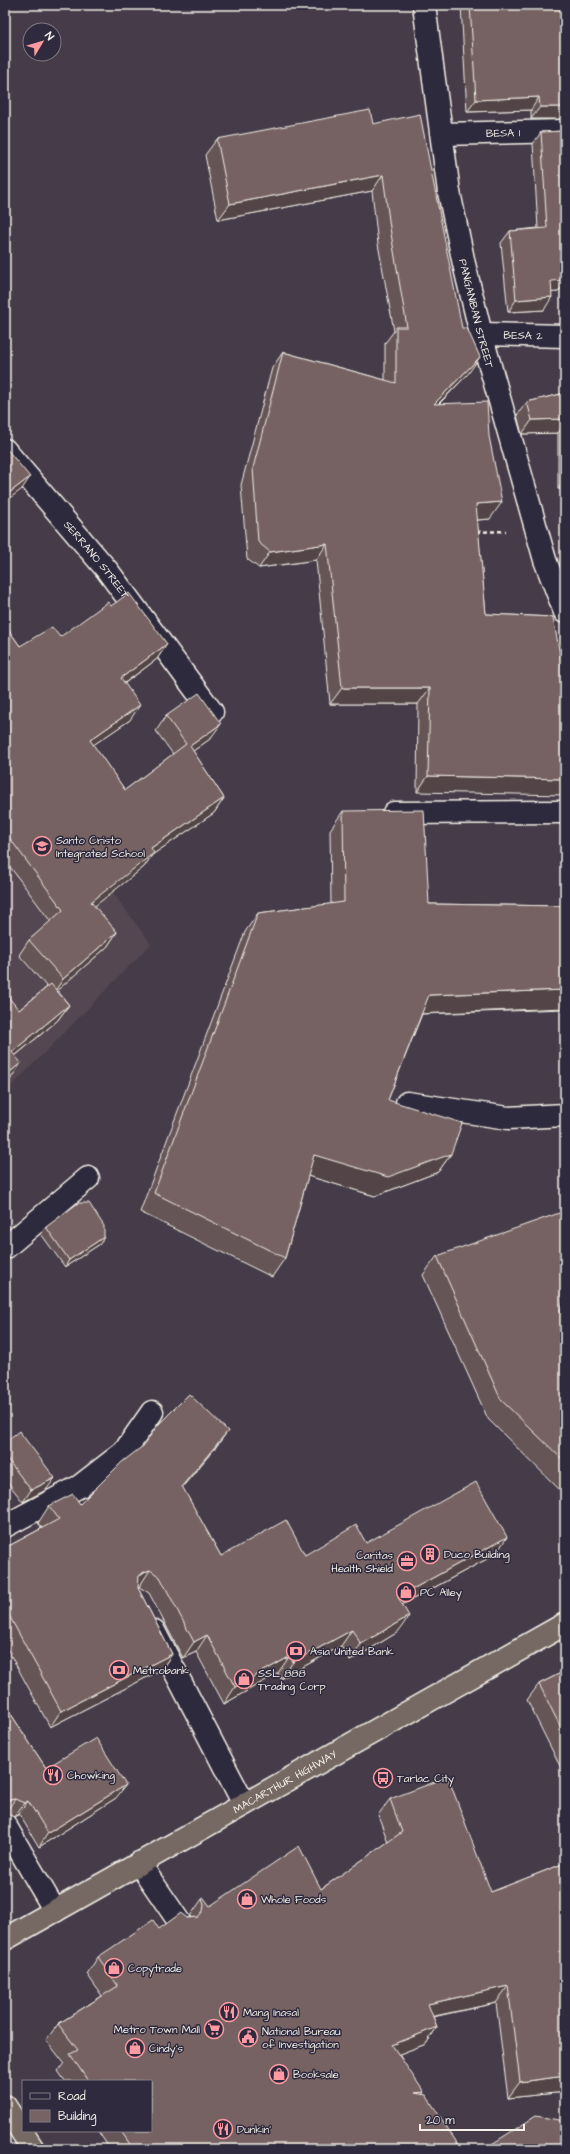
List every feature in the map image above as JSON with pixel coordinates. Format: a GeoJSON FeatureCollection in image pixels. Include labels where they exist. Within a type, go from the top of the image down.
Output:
{"type":"FeatureCollection","features":[{"type":"Feature","properties":{"kind":"highway","name":"MACARTHUR HIGHWAY"},"geometry":{"type":"LineString","coordinates":[[5,1939],[565,1624]]}},
{"type":"Feature","properties":{"kind":"highway"},"geometry":{"type":"LineString","coordinates":[[5,2106],[33,2149]]}},
{"type":"Feature","properties":{"kind":"street","name":"PANGANIBAN STREET"},"geometry":{"type":"LineString","coordinates":[[424,5],[449,192],[461,249],[481,334],[537,530],[555,560],[565,612]]}},
{"type":"Feature","properties":{"kind":"street","name":"BESA 1"},"geometry":{"type":"LineString","coordinates":[[442,134],[565,131]]}},
{"type":"Feature","properties":{"kind":"street","name":"BESA 2"},"geometry":{"type":"LineString","coordinates":[[481,334],[565,336]]}},
{"type":"Feature","properties":{"kind":"street","name":"SERRANO STREET"},"geometry":{"type":"LineString","coordinates":[[5,450],[107,570],[212,712]]}},
{"type":"Feature","properties":{"kind":"street"},"geometry":{"type":"LineString","coordinates":[[372,813],[565,812]]}},
{"type":"Feature","properties":{"kind":"street"},"geometry":{"type":"LineString","coordinates":[[407,1103],[508,1118],[565,1115]]}},
{"type":"Feature","properties":{"kind":"street"},"geometry":{"type":"LineString","coordinates":[[5,1248],[88,1178]]}},
{"type":"Feature","properties":{"kind":"street"},"geometry":{"type":"LineString","coordinates":[[5,1526],[80,1486],[124,1452],[152,1412]]}},
{"type":"Feature","properties":{"kind":"street"},"geometry":{"type":"LineString","coordinates":[[145,1613],[244,1804]]}},
{"type":"Feature","properties":{"kind":"street"},"geometry":{"type":"LineString","coordinates":[[5,1825],[55,1911]]}},
{"type":"Feature","properties":{"kind":"street"},"geometry":{"type":"LineString","coordinates":[[139,1863],[180,1923]]}},
{"type":"Feature","properties":{"kind":"path"},"geometry":{"type":"LineString","coordinates":[[473,532],[537,530]]}},
{"type":"Feature","properties":{"kind":"shaded area","name":"Santo Cristo Integrated School"},"geometry":{"type":"Polygon","coordinates":[[[5,747],[151,944],[5,1093],[5,747]]]}},
{"type":"Feature","properties":{"kind":"building"},"geometry":{"type":"Polygon","coordinates":[[[470,5],[565,5],[565,107],[540,107],[539,97],[476,100],[470,5]]]}},
{"type":"Feature","properties":{"kind":"building"},"geometry":{"type":"Polygon","coordinates":[[[370,110],[373,124],[420,114],[462,328],[467,328],[480,357],[434,404],[487,402],[489,436],[502,502],[476,504],[486,614],[553,617],[565,682],[565,779],[428,776],[430,688],[342,688],[327,544],[270,552],[258,542],[253,468],[283,352],[396,383],[396,327],[407,327],[390,228],[383,175],[230,204],[217,139],[370,110]]]}},
{"type":"Feature","properties":{"kind":"building"},"geometry":{"type":"Polygon","coordinates":[[[565,131],[565,280],[551,281],[552,297],[516,300],[510,231],[547,228],[541,132],[565,131]]]}},
{"type":"Feature","properties":{"kind":"building"},"geometry":{"type":"Polygon","coordinates":[[[565,393],[565,419],[532,420],[527,402],[565,393]]]}},
{"type":"Feature","properties":{"kind":"building"},"geometry":{"type":"Polygon","coordinates":[[[5,447],[30,477],[5,496],[5,447]]]}},
{"type":"Feature","properties":{"kind":"building"},"geometry":{"type":"Polygon","coordinates":[[[5,511],[8,518],[5,519],[5,511]]]}},
{"type":"Feature","properties":{"kind":"building"},"geometry":{"type":"Polygon","coordinates":[[[129,593],[167,644],[121,678],[140,705],[90,740],[125,790],[186,744],[166,716],[199,693],[221,724],[190,746],[224,798],[151,848],[154,853],[91,902],[117,932],[63,979],[29,940],[63,910],[5,832],[5,625],[20,646],[52,627],[60,637],[108,602],[111,606],[129,593]]]}},
{"type":"Feature","properties":{"kind":"building"},"geometry":{"type":"Polygon","coordinates":[[[424,810],[429,904],[565,906],[565,990],[429,995],[388,1100],[462,1123],[451,1154],[388,1177],[314,1155],[285,1258],[154,1193],[258,913],[344,902],[343,811],[424,810]]]}},
{"type":"Feature","properties":{"kind":"building"},"geometry":{"type":"Polygon","coordinates":[[[51,984],[69,1005],[12,1052],[21,1063],[5,1076],[5,993],[19,1010],[51,984]]]}},
{"type":"Feature","properties":{"kind":"building"},"geometry":{"type":"Polygon","coordinates":[[[78,1203],[89,1203],[104,1226],[104,1237],[69,1260],[46,1227],[78,1203]]]}},
{"type":"Feature","properties":{"kind":"building"},"geometry":{"type":"Polygon","coordinates":[[[565,1211],[565,1295],[560,1312],[565,1322],[565,1462],[501,1400],[437,1256],[565,1211]]]}},
{"type":"Feature","properties":{"kind":"building"},"geometry":{"type":"Polygon","coordinates":[[[189,1394],[228,1431],[182,1486],[221,1556],[286,1520],[305,1555],[356,1525],[366,1543],[476,1482],[507,1537],[398,1597],[409,1616],[361,1644],[352,1630],[293,1662],[289,1657],[235,1687],[207,1635],[194,1642],[160,1577],[150,1570],[144,1572],[139,1576],[138,1588],[172,1654],[61,1711],[5,1608],[5,1548],[59,1519],[49,1506],[73,1494],[80,1504],[122,1462],[143,1446],[157,1426],[189,1394]]]}},
{"type":"Feature","properties":{"kind":"building"},"geometry":{"type":"Polygon","coordinates":[[[19,1431],[55,1478],[31,1490],[5,1456],[5,1442],[19,1431]]]}},
{"type":"Feature","properties":{"kind":"building"},"geometry":{"type":"Polygon","coordinates":[[[565,1671],[565,1736],[539,1684],[565,1671]]]}},
{"type":"Feature","properties":{"kind":"building","name":"Chowking"},"geometry":{"type":"Polygon","coordinates":[[[5,1705],[46,1768],[96,1738],[126,1785],[48,1833],[28,1801],[24,1803],[15,1799],[9,1800],[5,1804],[5,1705]]]}},
{"type":"Feature","properties":{"kind":"building"},"geometry":{"type":"Polygon","coordinates":[[[448,1777],[491,1892],[565,1863],[565,2076],[520,2082],[508,1986],[428,2004],[437,2027],[392,2045],[424,2092],[415,2093],[426,2095],[461,2149],[133,2149],[122,2132],[152,2132],[152,2080],[87,2080],[70,2054],[78,2050],[58,2024],[118,1986],[98,1957],[153,1920],[159,1929],[181,1913],[187,1918],[198,1917],[203,1911],[204,1905],[202,1899],[204,1898],[210,1906],[299,1846],[321,1889],[402,1832],[390,1799],[448,1777]]]}},
{"type":"Feature","properties":{"kind":"building"},"geometry":{"type":"Polygon","coordinates":[[[536,2116],[565,2121],[565,2149],[484,2149],[536,2116]]]}},
{"type":"Feature","properties":{"kind":"place","name":"Santo Cristo Integrated School"},"geometry":{"type":"Point","coordinates":[42,846]}},
{"type":"Feature","properties":{"kind":"place","name":"Duco Building"},"geometry":{"type":"Point","coordinates":[430,1554]}},
{"type":"Feature","properties":{"kind":"place","name":"Caritas Health Shield"},"geometry":{"type":"Point","coordinates":[407,1561]}},
{"type":"Feature","properties":{"kind":"place","name":"PC Alley"},"geometry":{"type":"Point","coordinates":[406,1592]}},
{"type":"Feature","properties":{"kind":"place","name":"Asia United Bank"},"geometry":{"type":"Point","coordinates":[296,1651]}},
{"type":"Feature","properties":{"kind":"place","name":"Metrobank"},"geometry":{"type":"Point","coordinates":[119,1670]}},
{"type":"Feature","properties":{"kind":"place","name":"SSL 888 Trading Corp"},"geometry":{"type":"Point","coordinates":[244,1679]}},
{"type":"Feature","properties":{"kind":"place","name":"Chowking"},"geometry":{"type":"Point","coordinates":[53,1775]}},
{"type":"Feature","properties":{"kind":"place","name":"Tarlac City"},"geometry":{"type":"Point","coordinates":[383,1778]}},
{"type":"Feature","properties":{"kind":"place","name":"Whole Foods"},"geometry":{"type":"Point","coordinates":[247,1899]}},
{"type":"Feature","properties":{"kind":"place","name":"Copytrade"},"geometry":{"type":"Point","coordinates":[114,1968]}},
{"type":"Feature","properties":{"kind":"place","name":"Mang Inasal"},"geometry":{"type":"Point","coordinates":[229,2012]}},
{"type":"Feature","properties":{"kind":"place","name":"Metro Town Mall"},"geometry":{"type":"Point","coordinates":[214,2029]}},
{"type":"Feature","properties":{"kind":"place","name":"National Bureau of Investigation"},"geometry":{"type":"Point","coordinates":[248,2037]}},
{"type":"Feature","properties":{"kind":"place","name":"Cindy's"},"geometry":{"type":"Point","coordinates":[135,2048]}},
{"type":"Feature","properties":{"kind":"place","name":"Booksale"},"geometry":{"type":"Point","coordinates":[279,2074]}},
{"type":"Feature","properties":{"kind":"place","name":"Dunkin'"},"geometry":{"type":"Point","coordinates":[223,2129]}}]}
